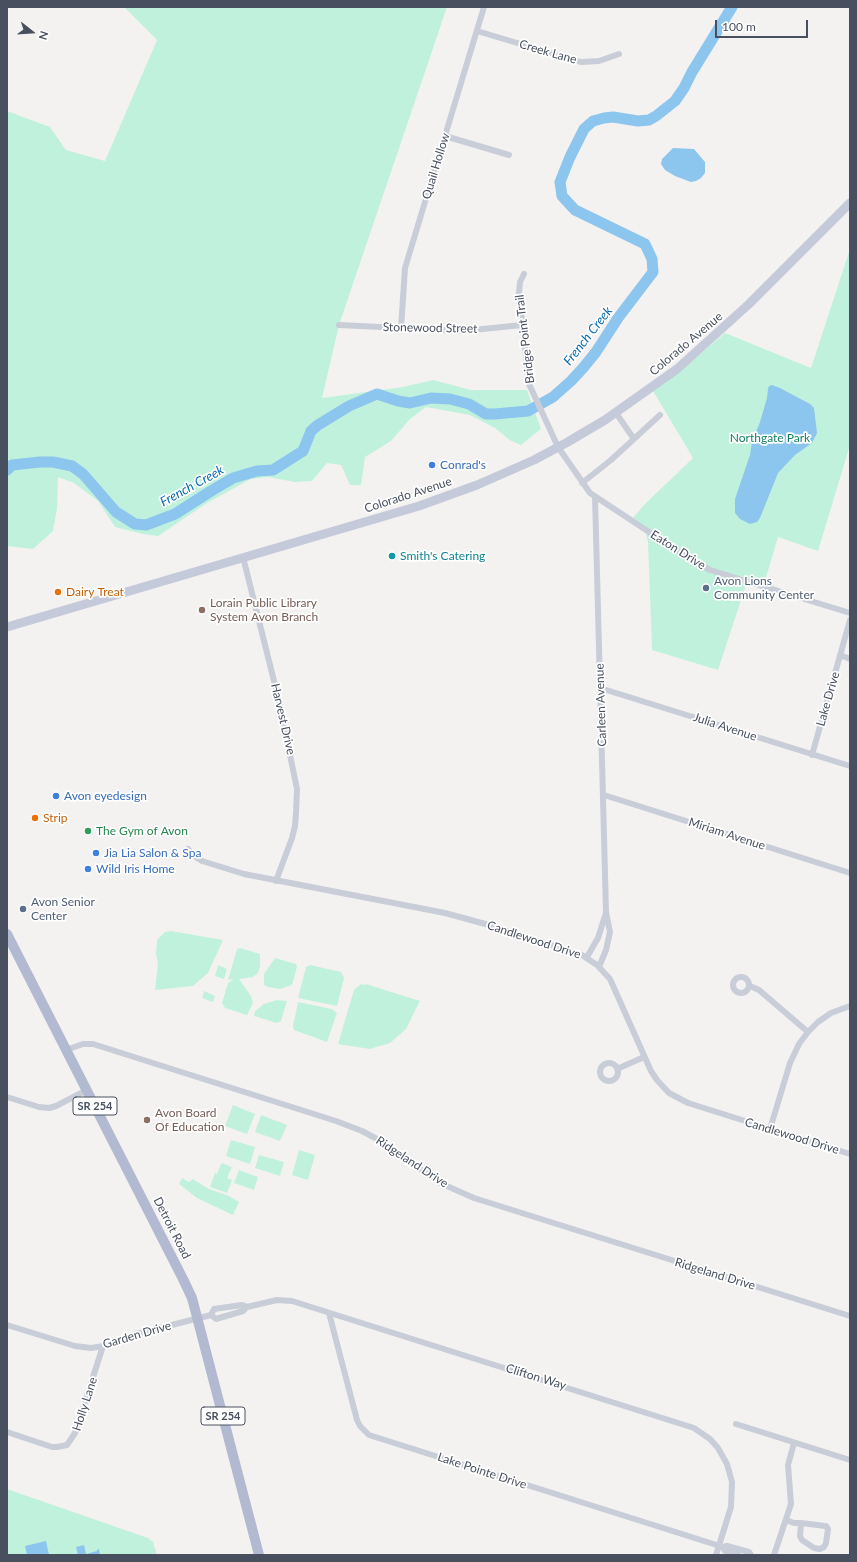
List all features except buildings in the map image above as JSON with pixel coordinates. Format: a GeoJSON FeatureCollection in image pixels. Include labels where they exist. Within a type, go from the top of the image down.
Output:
{"type":"FeatureCollection","features":[{"type":"Feature","properties":{"kind":"main road","name":"Colorado Avenue"},"geometry":{"type":"LineString","coordinates":[[7,627],[437,500],[505,474],[558,447],[616,413],[677,369],[721,331],[850,202]]}},
{"type":"Feature","properties":{"kind":"main road","name":"Detroit Road"},"geometry":{"type":"LineString","coordinates":[[7,934],[183,1279],[193,1302],[259,1555]]}},
{"type":"Feature","properties":{"kind":"street","name":"Quail Hollow"},"geometry":{"type":"LineString","coordinates":[[401,328],[404,273],[484,7]]}},
{"type":"Feature","properties":{"kind":"street","name":"Creek Lane"},"geometry":{"type":"LineString","coordinates":[[477,31],[581,62],[599,61],[619,54]]}},
{"type":"Feature","properties":{"kind":"street"},"geometry":{"type":"LineString","coordinates":[[445,136],[509,155]]}},
{"type":"Feature","properties":{"kind":"street","name":"Bridge Point Trail"},"geometry":{"type":"LineString","coordinates":[[524,274],[520,282],[519,289],[528,376],[541,414],[558,447]]}},
{"type":"Feature","properties":{"kind":"street","name":"Stonewood Street"},"geometry":{"type":"LineString","coordinates":[[339,325],[467,331],[522,325]]}},
{"type":"Feature","properties":{"kind":"street"},"geometry":{"type":"LineString","coordinates":[[616,413],[634,439]]}},
{"type":"Feature","properties":{"kind":"street"},"geometry":{"type":"LineString","coordinates":[[582,483],[607,464],[660,415]]}},
{"type":"Feature","properties":{"kind":"street","name":"Eaton Drive"},"geometry":{"type":"LineString","coordinates":[[558,447],[582,483],[595,498],[693,561],[710,570],[850,613]]}},
{"type":"Feature","properties":{"kind":"street","name":"Carleen Avenue"},"geometry":{"type":"LineString","coordinates":[[595,498],[606,912],[609,927],[606,950],[600,967]]}},
{"type":"Feature","properties":{"kind":"street","name":"Harvest Drive"},"geometry":{"type":"LineString","coordinates":[[242,557],[278,697],[297,788],[296,813],[293,832],[276,881]]}},
{"type":"Feature","properties":{"kind":"street","name":"Lake Drive"},"geometry":{"type":"LineString","coordinates":[[812,755],[850,620]]}},
{"type":"Feature","properties":{"kind":"street"},"geometry":{"type":"LineString","coordinates":[[840,655],[850,659]]}},
{"type":"Feature","properties":{"kind":"street","name":"Julia Avenue"},"geometry":{"type":"LineString","coordinates":[[600,688],[850,766]]}},
{"type":"Feature","properties":{"kind":"street","name":"Miriam Avenue"},"geometry":{"type":"LineString","coordinates":[[604,795],[850,873]]}},
{"type":"Feature","properties":{"kind":"street","name":"Candlewood Drive"},"geometry":{"type":"LineString","coordinates":[[188,849],[194,856],[209,863],[244,874],[445,913],[497,927],[587,957],[600,967],[613,984],[644,1057],[657,1080],[669,1093],[688,1103],[850,1154]]}},
{"type":"Feature","properties":{"kind":"street","name":"Carleen Avenue"},"geometry":{"type":"LineString","coordinates":[[587,957],[598,938],[606,912]]}},
{"type":"Feature","properties":{"kind":"street"},"geometry":{"type":"LineString","coordinates":[[750,986],[759,990],[808,1032]]}},
{"type":"Feature","properties":{"kind":"street"},"geometry":{"type":"LineString","coordinates":[[770,1129],[792,1057],[799,1044],[818,1022],[831,1013],[850,1006]]}},
{"type":"Feature","properties":{"kind":"street","name":"Ridgeland Drive"},"geometry":{"type":"LineString","coordinates":[[66,1050],[84,1044],[93,1044],[336,1121],[362,1131],[379,1140],[440,1182],[474,1198],[850,1316]]}},
{"type":"Feature","properties":{"kind":"street"},"geometry":{"type":"LineString","coordinates":[[617,1069],[644,1057]]}},
{"type":"Feature","properties":{"kind":"street"},"geometry":{"type":"LineString","coordinates":[[7,1097],[39,1107],[49,1108],[87,1090]]}},
{"type":"Feature","properties":{"kind":"street","name":"Clifton Way"},"geometry":{"type":"LineString","coordinates":[[198,1319],[211,1315],[214,1309],[242,1305],[247,1307],[284,1300],[683,1424],[700,1431],[714,1443],[722,1453],[732,1482],[731,1507],[721,1547],[716,1555]]}},
{"type":"Feature","properties":{"kind":"street","name":"Lake Pointe Drive"},"geometry":{"type":"LineString","coordinates":[[329,1313],[357,1420],[360,1426],[369,1435],[721,1547]]}},
{"type":"Feature","properties":{"kind":"street","name":"Garden Drive"},"geometry":{"type":"LineString","coordinates":[[7,1325],[75,1346],[92,1348],[103,1346],[136,1334],[198,1319]]}},
{"type":"Feature","properties":{"kind":"street","name":"Holly Lane"},"geometry":{"type":"LineString","coordinates":[[7,1432],[57,1448],[67,1444],[74,1437],[103,1346]]}},
{"type":"Feature","properties":{"kind":"street"},"geometry":{"type":"LineString","coordinates":[[736,1424],[850,1460]]}},
{"type":"Feature","properties":{"kind":"street"},"geometry":{"type":"LineString","coordinates":[[774,1555],[791,1501],[788,1462],[794,1443]]}},
{"type":"Feature","properties":{"kind":"street"},"geometry":{"type":"LineString","coordinates":[[786,1520],[825,1526],[828,1528],[824,1547],[820,1549],[814,1548],[802,1540],[800,1536],[801,1523]]}},
{"type":"Feature","properties":{"kind":"street"},"geometry":{"type":"LineString","coordinates":[[721,1547],[727,1546],[749,1552],[751,1555]]}},
{"type":"Feature","properties":{"kind":"street"},"geometry":{"type":"LineString","coordinates":[[721,1547],[725,1551],[738,1555]]}},
{"type":"Feature","properties":{"kind":"green space"},"geometry":{"type":"Polygon","coordinates":[[[124,7],[447,7],[339,325],[322,398],[403,387],[433,380],[471,390],[527,390],[541,429],[521,445],[511,441],[495,428],[470,415],[426,407],[410,419],[391,441],[365,457],[361,485],[350,485],[341,465],[327,463],[312,481],[295,482],[268,477],[251,479],[207,503],[158,536],[115,527],[98,501],[74,483],[58,477],[57,509],[53,531],[33,549],[7,546],[7,111],[50,127],[66,150],[105,161],[157,40],[124,7]]]}},
{"type":"Feature","properties":{"kind":"green space","name":"Northgate Park"},"geometry":{"type":"Polygon","coordinates":[[[850,249],[850,445],[818,551],[778,537],[764,584],[748,579],[718,670],[652,650],[648,542],[644,526],[633,518],[644,505],[693,458],[653,391],[685,367],[725,333],[811,368],[850,249]]]}},
{"type":"Feature","properties":{"kind":"green space"},"geometry":{"type":"Polygon","coordinates":[[[171,931],[223,940],[208,973],[193,986],[155,990],[158,963],[156,954],[157,940],[165,932],[171,931]]]}},
{"type":"Feature","properties":{"kind":"green space"},"geometry":{"type":"Polygon","coordinates":[[[240,948],[260,954],[260,967],[258,973],[253,977],[239,979],[251,996],[253,1003],[247,1015],[225,1008],[222,1003],[228,983],[234,979],[228,980],[237,949],[240,948]]]}},
{"type":"Feature","properties":{"kind":"green space"},"geometry":{"type":"Polygon","coordinates":[[[275,958],[296,964],[297,967],[292,985],[280,989],[264,985],[264,974],[275,958]]]}},
{"type":"Feature","properties":{"kind":"green space"},"geometry":{"type":"Polygon","coordinates":[[[218,965],[227,969],[224,979],[215,976],[218,965]]]}},
{"type":"Feature","properties":{"kind":"green space"},"geometry":{"type":"Polygon","coordinates":[[[310,965],[341,972],[344,978],[337,1006],[298,998],[306,967],[310,965]]]}},
{"type":"Feature","properties":{"kind":"green space"},"geometry":{"type":"Polygon","coordinates":[[[361,984],[366,984],[420,1001],[406,1029],[390,1043],[370,1049],[338,1044],[354,990],[361,984]]]}},
{"type":"Feature","properties":{"kind":"green space"},"geometry":{"type":"Polygon","coordinates":[[[204,991],[215,996],[213,1002],[202,998],[204,991]]]}},
{"type":"Feature","properties":{"kind":"green space"},"geometry":{"type":"Polygon","coordinates":[[[277,1000],[287,1001],[281,1021],[277,1023],[254,1016],[255,1011],[264,1004],[277,1000]]]}},
{"type":"Feature","properties":{"kind":"green space"},"geometry":{"type":"Polygon","coordinates":[[[298,1002],[332,1009],[337,1013],[327,1042],[294,1030],[293,1026],[298,1002]]]}},
{"type":"Feature","properties":{"kind":"green space"},"geometry":{"type":"Polygon","coordinates":[[[233,1105],[255,1114],[247,1134],[225,1126],[233,1105]]]}},
{"type":"Feature","properties":{"kind":"green space"},"geometry":{"type":"Polygon","coordinates":[[[261,1115],[287,1125],[280,1141],[255,1132],[261,1115]]]}},
{"type":"Feature","properties":{"kind":"green space"},"geometry":{"type":"Polygon","coordinates":[[[231,1140],[255,1147],[250,1164],[226,1156],[231,1140]]]}},
{"type":"Feature","properties":{"kind":"green space"},"geometry":{"type":"Polygon","coordinates":[[[299,1150],[315,1155],[308,1180],[292,1175],[299,1150]]]}},
{"type":"Feature","properties":{"kind":"green space"},"geometry":{"type":"Polygon","coordinates":[[[259,1155],[284,1162],[280,1176],[255,1168],[259,1155]]]}},
{"type":"Feature","properties":{"kind":"green space"},"geometry":{"type":"Polygon","coordinates":[[[222,1163],[232,1167],[227,1178],[232,1180],[227,1193],[210,1187],[215,1173],[217,1174],[222,1163]]]}},
{"type":"Feature","properties":{"kind":"green space"},"geometry":{"type":"Polygon","coordinates":[[[239,1170],[258,1177],[254,1190],[234,1183],[239,1170]]]}},
{"type":"Feature","properties":{"kind":"green space"},"geometry":{"type":"Polygon","coordinates":[[[182,1178],[189,1182],[193,1179],[209,1189],[229,1196],[239,1202],[233,1215],[197,1198],[179,1184],[182,1178]]]}},
{"type":"Feature","properties":{"kind":"green space"},"geometry":{"type":"Polygon","coordinates":[[[7,1489],[148,1538],[153,1542],[157,1555],[7,1555],[7,1489]]]}},
{"type":"Feature","properties":{"kind":"water"},"geometry":{"type":"Polygon","coordinates":[[[673,148],[694,149],[705,162],[705,173],[701,178],[691,182],[675,176],[665,170],[661,164],[662,159],[673,148]]]}},
{"type":"Feature","properties":{"kind":"water"},"geometry":{"type":"Polygon","coordinates":[[[772,385],[810,404],[814,408],[817,433],[812,443],[795,455],[778,473],[760,518],[757,522],[750,524],[740,519],[735,513],[735,499],[750,455],[752,442],[760,422],[768,389],[769,386],[772,385]]]}},
{"type":"Feature","properties":{"kind":"water"},"geometry":{"type":"Polygon","coordinates":[[[46,1541],[49,1555],[27,1555],[25,1546],[46,1541]]]}},
{"type":"Feature","properties":{"kind":"water"},"geometry":{"type":"Polygon","coordinates":[[[84,1545],[86,1554],[99,1549],[100,1555],[78,1555],[76,1547],[84,1545]]]}},
{"type":"Feature","properties":{"kind":"waterway","name":"French Creek"},"geometry":{"type":"LineString","coordinates":[[7,470],[12,465],[40,462],[53,462],[72,466],[83,474],[116,512],[135,524],[146,525],[175,514],[233,478],[257,471],[273,470],[303,451],[311,431],[318,425],[349,406],[377,394],[398,401],[410,403],[431,398],[450,399],[469,404],[486,414],[528,411],[553,397],[571,381],[596,352],[618,318],[653,272],[652,259],[645,244],[575,210],[562,196],[560,182],[570,157],[584,129],[593,121],[613,117],[638,121],[649,120],[675,101],[732,7]]}},
{"type":"Feature","properties":{"kind":"place","name":"Conrad's"},"geometry":{"type":"Point","coordinates":[432,465]}},
{"type":"Feature","properties":{"kind":"place","name":"Smith's Catering"},"geometry":{"type":"Point","coordinates":[392,556]}},
{"type":"Feature","properties":{"kind":"place","name":"Avon Lions Community Center"},"geometry":{"type":"Point","coordinates":[706,588]}},
{"type":"Feature","properties":{"kind":"place","name":"Dairy Treat"},"geometry":{"type":"Point","coordinates":[58,592]}},
{"type":"Feature","properties":{"kind":"place","name":"Lorain Public Library System Avon Branch"},"geometry":{"type":"Point","coordinates":[202,610]}},
{"type":"Feature","properties":{"kind":"place","name":"Avon eyedesign"},"geometry":{"type":"Point","coordinates":[56,796]}},
{"type":"Feature","properties":{"kind":"place","name":"Strip"},"geometry":{"type":"Point","coordinates":[35,818]}},
{"type":"Feature","properties":{"kind":"place","name":"The Gym of Avon"},"geometry":{"type":"Point","coordinates":[88,831]}},
{"type":"Feature","properties":{"kind":"place","name":"Jia Lia Salon & Spa"},"geometry":{"type":"Point","coordinates":[96,853]}},
{"type":"Feature","properties":{"kind":"place","name":"Wild Iris Home"},"geometry":{"type":"Point","coordinates":[88,869]}},
{"type":"Feature","properties":{"kind":"place","name":"Avon Senior Center"},"geometry":{"type":"Point","coordinates":[23,909]}},
{"type":"Feature","properties":{"kind":"place","name":"Avon Board Of Education"},"geometry":{"type":"Point","coordinates":[147,1120]}}]}
